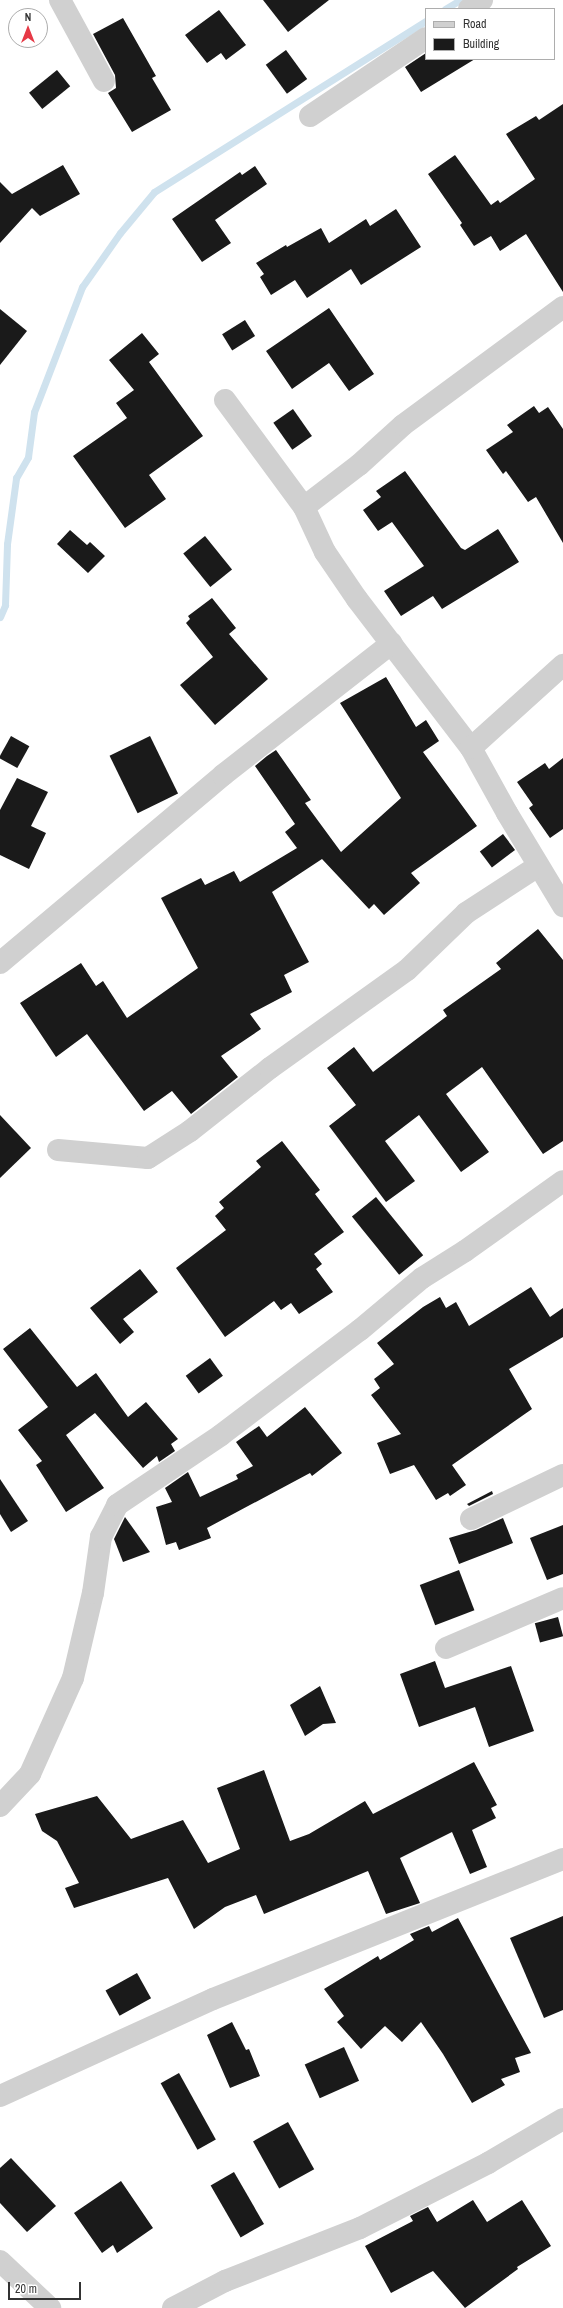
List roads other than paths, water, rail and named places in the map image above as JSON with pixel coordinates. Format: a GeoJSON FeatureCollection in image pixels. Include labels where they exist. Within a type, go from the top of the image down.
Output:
{"type":"FeatureCollection","features":[{"type":"Feature","properties":{"kind":"street"},"geometry":{"type":"LineString","coordinates":[[60,0],[104,82]]}},
{"type":"Feature","properties":{"kind":"street"},"geometry":{"type":"LineString","coordinates":[[470,8],[482,0]]}},
{"type":"Feature","properties":{"kind":"street"},"geometry":{"type":"LineString","coordinates":[[310,116],[425,39]]}},
{"type":"Feature","properties":{"kind":"street"},"geometry":{"type":"LineString","coordinates":[[304,507],[359,465],[403,425],[563,307]]}},
{"type":"Feature","properties":{"kind":"street"},"geometry":{"type":"LineString","coordinates":[[225,400],[304,507],[325,552],[356,599],[471,748],[538,866],[563,906]]}},
{"type":"Feature","properties":{"kind":"street"},"geometry":{"type":"LineString","coordinates":[[0,963],[223,775],[392,644]]}},
{"type":"Feature","properties":{"kind":"street"},"geometry":{"type":"LineString","coordinates":[[471,748],[563,665]]}},
{"type":"Feature","properties":{"kind":"street"},"geometry":{"type":"LineString","coordinates":[[58,1150],[148,1158],[202,1122],[270,1068],[407,970],[466,913],[538,866]]}},
{"type":"Feature","properties":{"kind":"street"},"geometry":{"type":"LineString","coordinates":[[0,1806],[30,1774],[73,1678],[94,1593],[101,1537],[117,1505],[221,1435],[360,1330],[422,1278],[465,1251],[563,1180]]}},
{"type":"Feature","properties":{"kind":"street"},"geometry":{"type":"LineString","coordinates":[[471,1519],[563,1475]]}},
{"type":"Feature","properties":{"kind":"street"},"geometry":{"type":"LineString","coordinates":[[446,1648],[563,1598]]}},
{"type":"Feature","properties":{"kind":"street"},"geometry":{"type":"LineString","coordinates":[[0,2096],[213,1998],[563,1859]]}},
{"type":"Feature","properties":{"kind":"street"},"geometry":{"type":"LineString","coordinates":[[174,2308],[225,2281],[360,2228],[488,2163],[563,2119]]}},
{"type":"Feature","properties":{"kind":"street"},"geometry":{"type":"LineString","coordinates":[[0,2261],[50,2308]]}},
{"type":"Feature","properties":{"kind":"waterway"},"geometry":{"type":"LineString","coordinates":[[447,8],[460,0]]}},
{"type":"Feature","properties":{"kind":"waterway"},"geometry":{"type":"LineString","coordinates":[[0,617],[5,605],[7,544],[16,478],[28,457],[34,412],[82,287],[120,233],[154,192],[425,22]]}}]}
